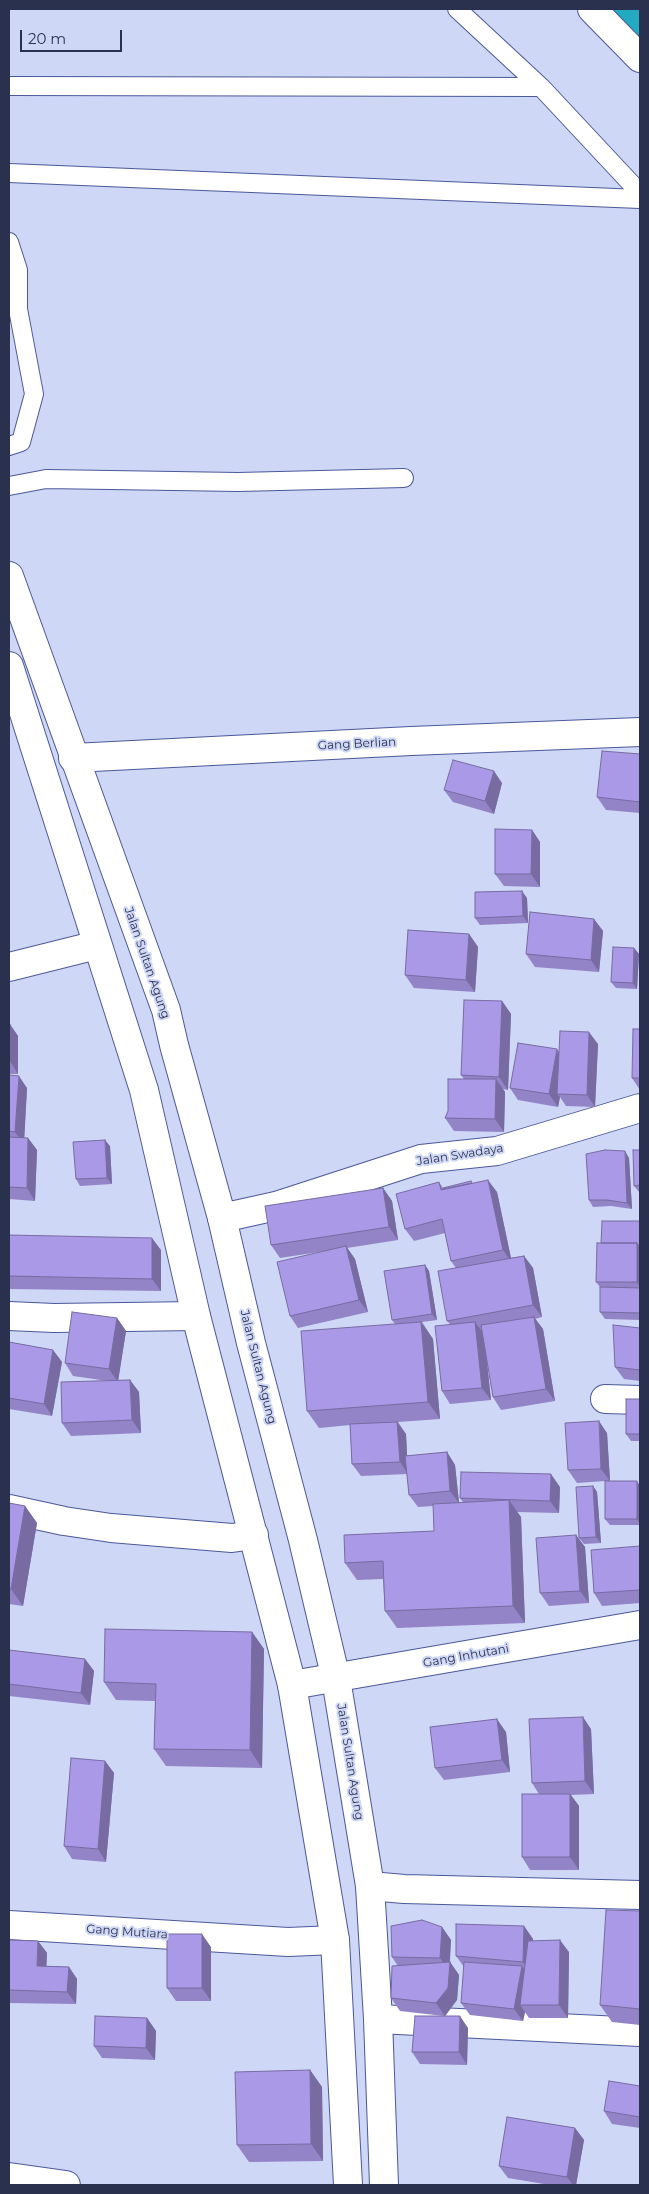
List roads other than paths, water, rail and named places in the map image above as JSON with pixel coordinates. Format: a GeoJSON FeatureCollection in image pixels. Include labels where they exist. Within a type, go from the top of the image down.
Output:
{"type":"FeatureCollection","features":[{"type":"Feature","properties":{"kind":"main road"},"geometry":{"type":"LineString","coordinates":[[592,9],[640,58]]}},
{"type":"Feature","properties":{"kind":"main road","name":"Jalan Sultan Agung"},"geometry":{"type":"LineString","coordinates":[[9,576],[73,758],[166,1010],[222,1218],[251,1343],[303,1540],[336,1679],[370,1886],[378,2019],[384,2185]]}},
{"type":"Feature","properties":{"kind":"main road"},"geometry":{"type":"LineString","coordinates":[[9,666],[144,1090],[196,1316],[292,1685],[335,1940],[348,2185]]}},
{"type":"Feature","properties":{"kind":"main road","name":"Gang Berlian"},"geometry":{"type":"LineString","coordinates":[[73,758],[640,732]]}},
{"type":"Feature","properties":{"kind":"main road"},"geometry":{"type":"LineString","coordinates":[[9,967],[97,945]]}},
{"type":"Feature","properties":{"kind":"main road","name":"Jalan Swadaya"},"geometry":{"type":"LineString","coordinates":[[222,1218],[276,1206],[421,1159],[497,1151],[640,1108]]}},
{"type":"Feature","properties":{"kind":"main road"},"geometry":{"type":"LineString","coordinates":[[9,1316],[54,1318],[196,1316]]}},
{"type":"Feature","properties":{"kind":"main road"},"geometry":{"type":"LineString","coordinates":[[604,1400],[640,1400]]}},
{"type":"Feature","properties":{"kind":"main road"},"geometry":{"type":"LineString","coordinates":[[9,1508],[64,1521],[111,1528],[232,1538],[254,1535]]}},
{"type":"Feature","properties":{"kind":"main road","name":"Gang Inhutani"},"geometry":{"type":"LineString","coordinates":[[292,1685],[640,1626]]}},
{"type":"Feature","properties":{"kind":"main road"},"geometry":{"type":"LineString","coordinates":[[370,1886],[404,1889],[640,1895]]}},
{"type":"Feature","properties":{"kind":"main road","name":"Gang Mutiara"},"geometry":{"type":"LineString","coordinates":[[9,1925],[288,1942],[335,1940]]}},
{"type":"Feature","properties":{"kind":"main road"},"geometry":{"type":"LineString","coordinates":[[378,2019],[640,2032]]}},
{"type":"Feature","properties":{"kind":"main road"},"geometry":{"type":"LineString","coordinates":[[9,2177],[66,2185]]}},
{"type":"Feature","properties":{"kind":"lane"},"geometry":{"type":"LineString","coordinates":[[457,9],[541,87],[640,193]]}},
{"type":"Feature","properties":{"kind":"lane"},"geometry":{"type":"LineString","coordinates":[[9,86],[541,87]]}},
{"type":"Feature","properties":{"kind":"lane"},"geometry":{"type":"LineString","coordinates":[[9,173],[640,199]]}},
{"type":"Feature","properties":{"kind":"lane"},"geometry":{"type":"LineString","coordinates":[[9,242],[18,270],[18,309],[34,394],[21,442],[9,446]]}},
{"type":"Feature","properties":{"kind":"lane"},"geometry":{"type":"LineString","coordinates":[[9,486],[46,479],[238,482],[404,478]]}},
{"type":"Feature","properties":{"kind":"waterway"},"geometry":{"type":"LineString","coordinates":[[631,9],[640,18]]}}]}
